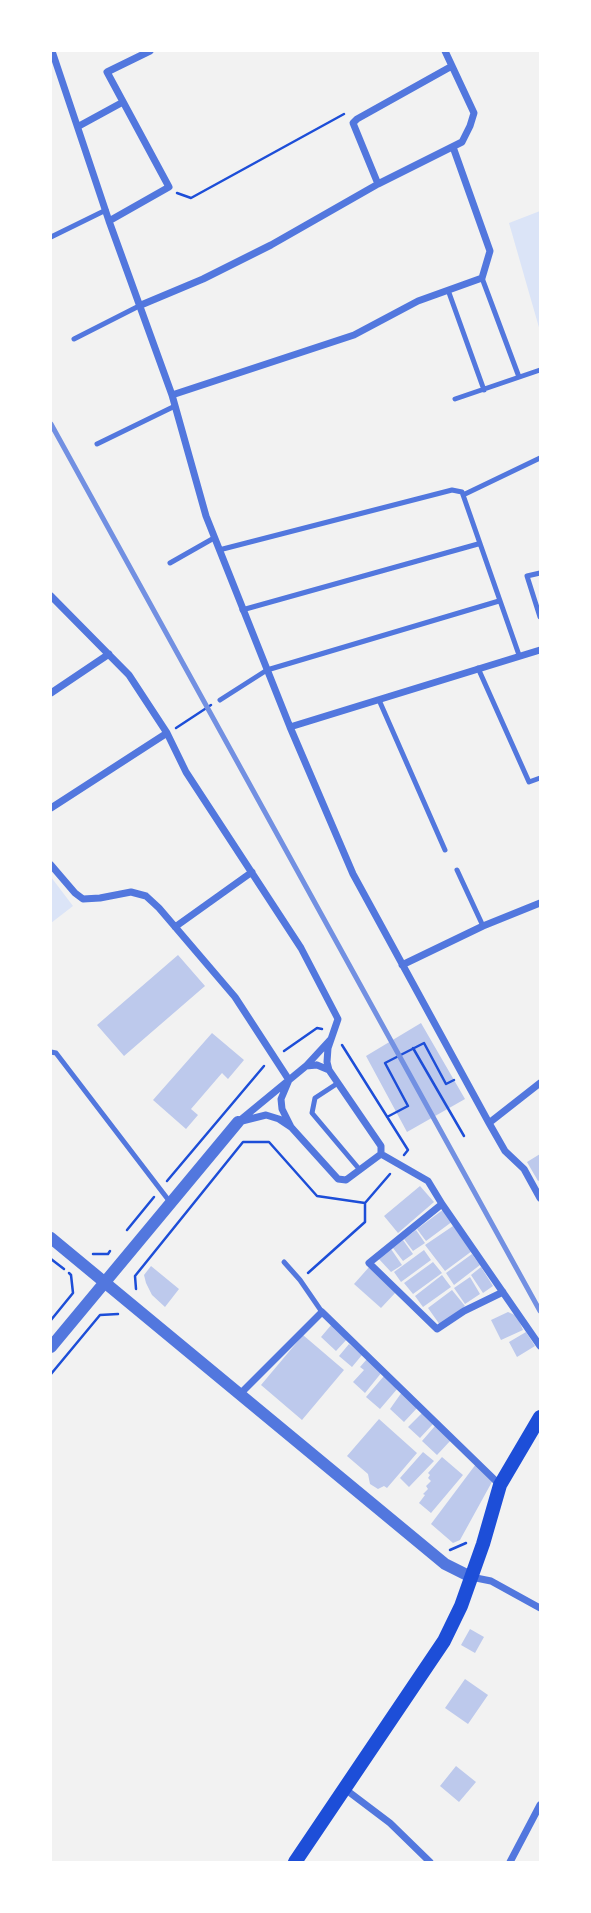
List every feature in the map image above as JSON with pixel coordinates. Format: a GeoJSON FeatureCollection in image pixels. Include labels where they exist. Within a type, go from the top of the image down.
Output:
{"type":"FeatureCollection","features":[{"type":"Feature","properties":{"kind":"main road"},"geometry":{"type":"LineString","coordinates":[[295,1862],[444,1641],[461,1606],[487,1533],[500,1485],[540,1417]]}},
{"type":"Feature","properties":{"kind":"street"},"geometry":{"type":"LineString","coordinates":[[52,51],[109,221],[172,395],[218,550],[290,727],[353,874],[505,1151],[524,1169],[540,1198]]}},
{"type":"Feature","properties":{"kind":"street"},"geometry":{"type":"LineString","coordinates":[[109,221],[169,187],[107,72],[150,51]]}},
{"type":"Feature","properties":{"kind":"street"},"geometry":{"type":"LineString","coordinates":[[141,305],[203,279],[271,245],[378,184],[461,142],[471,126],[474,113],[446,51]]}},
{"type":"Feature","properties":{"kind":"street"},"geometry":{"type":"LineString","coordinates":[[378,184],[353,124],[357,119],[452,66]]}},
{"type":"Feature","properties":{"kind":"street"},"geometry":{"type":"LineString","coordinates":[[79,126],[123,102]]}},
{"type":"Feature","properties":{"kind":"street"},"geometry":{"type":"LineString","coordinates":[[172,395],[354,335],[418,301],[482,278],[490,251],[453,147]]}},
{"type":"Feature","properties":{"kind":"street"},"geometry":{"type":"LineString","coordinates":[[51,596],[129,676],[167,733],[186,772],[287,925],[333,1005],[338,1019],[327,1062],[329,1070],[381,1146],[381,1154]]}},
{"type":"Feature","properties":{"kind":"street"},"geometry":{"type":"LineString","coordinates":[[290,727],[540,650]]}},
{"type":"Feature","properties":{"kind":"street"},"geometry":{"type":"LineString","coordinates":[[51,693],[109,654]]}},
{"type":"Feature","properties":{"kind":"street"},"geometry":{"type":"LineString","coordinates":[[51,808],[167,733]]}},
{"type":"Feature","properties":{"kind":"street"},"geometry":{"type":"LineString","coordinates":[[51,865],[83,899],[131,892],[139,893],[159,908],[235,997],[289,1080]]}},
{"type":"Feature","properties":{"kind":"street"},"geometry":{"type":"LineString","coordinates":[[175,927],[252,872]]}},
{"type":"Feature","properties":{"kind":"street"},"geometry":{"type":"LineString","coordinates":[[402,965],[483,926],[540,903]]}},
{"type":"Feature","properties":{"kind":"street"},"geometry":{"type":"LineString","coordinates":[[51,1347],[238,1122],[306,1066],[332,1036]]}},
{"type":"Feature","properties":{"kind":"street"},"geometry":{"type":"LineString","coordinates":[[306,1066],[317,1065],[329,1070]]}},
{"type":"Feature","properties":{"kind":"street"},"geometry":{"type":"LineString","coordinates":[[289,1080],[281,1099],[282,1109],[291,1127]]}},
{"type":"Feature","properties":{"kind":"street"},"geometry":{"type":"LineString","coordinates":[[489,1123],[540,1083]]}},
{"type":"Feature","properties":{"kind":"street"},"geometry":{"type":"LineString","coordinates":[[238,1122],[266,1115],[279,1119],[291,1127],[338,1179],[346,1180],[381,1154]]}},
{"type":"Feature","properties":{"kind":"street"},"geometry":{"type":"LineString","coordinates":[[381,1154],[428,1181],[540,1346]]}},
{"type":"Feature","properties":{"kind":"street"},"geometry":{"type":"LineString","coordinates":[[442,1205],[369,1263],[438,1329],[464,1311],[503,1292]]}},
{"type":"Feature","properties":{"kind":"street"},"geometry":{"type":"LineString","coordinates":[[51,1238],[445,1563],[471,1577],[491,1581],[540,1608]]}},
{"type":"Feature","properties":{"kind":"street"},"geometry":{"type":"LineString","coordinates":[[239,1395],[322,1312],[500,1485]]}},
{"type":"Feature","properties":{"kind":"street"},"geometry":{"type":"LineString","coordinates":[[345,1789],[390,1823],[428,1861]]}},
{"type":"Feature","properties":{"kind":"street"},"geometry":{"type":"LineString","coordinates":[[510,1862],[540,1805]]}},
{"type":"Feature","properties":{"kind":"lane"},"geometry":{"type":"LineString","coordinates":[[51,237],[106,210]]}},
{"type":"Feature","properties":{"kind":"lane"},"geometry":{"type":"LineString","coordinates":[[482,278],[519,377]]}},
{"type":"Feature","properties":{"kind":"lane"},"geometry":{"type":"LineString","coordinates":[[448,290],[484,390]]}},
{"type":"Feature","properties":{"kind":"lane"},"geometry":{"type":"LineString","coordinates":[[74,339],[141,305]]}},
{"type":"Feature","properties":{"kind":"lane"},"geometry":{"type":"LineString","coordinates":[[455,399],[540,370]]}},
{"type":"Feature","properties":{"kind":"lane"},"geometry":{"type":"LineString","coordinates":[[97,444],[175,406]]}},
{"type":"Feature","properties":{"kind":"lane"},"geometry":{"type":"LineString","coordinates":[[463,495],[540,458]]}},
{"type":"Feature","properties":{"kind":"lane"},"geometry":{"type":"LineString","coordinates":[[218,550],[452,489],[462,492],[519,655]]}},
{"type":"Feature","properties":{"kind":"lane"},"geometry":{"type":"LineString","coordinates":[[170,563],[214,538]]}},
{"type":"Feature","properties":{"kind":"lane"},"geometry":{"type":"LineString","coordinates":[[243,610],[478,544]]}},
{"type":"Feature","properties":{"kind":"lane"},"geometry":{"type":"LineString","coordinates":[[540,573],[527,576],[540,617]]}},
{"type":"Feature","properties":{"kind":"lane"},"geometry":{"type":"LineString","coordinates":[[220,700],[267,670],[499,601]]}},
{"type":"Feature","properties":{"kind":"lane"},"geometry":{"type":"LineString","coordinates":[[478,668],[529,782],[540,778]]}},
{"type":"Feature","properties":{"kind":"lane"},"geometry":{"type":"LineString","coordinates":[[379,700],[444,850]]}},
{"type":"Feature","properties":{"kind":"lane"},"geometry":{"type":"LineString","coordinates":[[457,870],[483,926]]}},
{"type":"Feature","properties":{"kind":"lane"},"geometry":{"type":"LineString","coordinates":[[51,1052],[56,1053],[171,1202]]}},
{"type":"Feature","properties":{"kind":"lane"},"geometry":{"type":"LineString","coordinates":[[338,1083],[315,1098],[312,1113],[360,1170]]}},
{"type":"Feature","properties":{"kind":"lane"},"geometry":{"type":"LineString","coordinates":[[284,1262],[322,1312]]}},
{"type":"Feature","properties":{"kind":"lane"},"geometry":{"type":"LineString","coordinates":[[533,1819],[540,1824]]}},
{"type":"Feature","properties":{"kind":"path"},"geometry":{"type":"LineString","coordinates":[[169,187],[191,198],[341,115],[346,113],[357,119]]}},
{"type":"Feature","properties":{"kind":"path"},"geometry":{"type":"LineString","coordinates":[[167,733],[220,700]]}},
{"type":"Feature","properties":{"kind":"path"},"geometry":{"type":"LineString","coordinates":[[125,1232],[260,1069],[317,1028],[325,1030]]}},
{"type":"Feature","properties":{"kind":"path"},"geometry":{"type":"LineString","coordinates":[[387,1117],[408,1105],[385,1063],[424,1043],[446,1084]]}},
{"type":"Feature","properties":{"kind":"path"},"geometry":{"type":"LineString","coordinates":[[413,1048],[464,1136]]}},
{"type":"Feature","properties":{"kind":"path"},"geometry":{"type":"LineString","coordinates":[[89,1254],[108,1254],[117,1243]]}},
{"type":"Feature","properties":{"kind":"path"},"geometry":{"type":"LineString","coordinates":[[51,1259],[71,1275],[73,1293],[51,1320]]}},
{"type":"Feature","properties":{"kind":"path"},"geometry":{"type":"LineString","coordinates":[[51,1374],[100,1315],[118,1314]]}},
{"type":"Feature","properties":{"kind":"shaded area"},"geometry":{"type":"Polygon","coordinates":[[[540,211],[540,331],[509,223],[540,211]]]}},
{"type":"Feature","properties":{"kind":"shaded area"},"geometry":{"type":"Polygon","coordinates":[[[51,877],[73,906],[51,923],[51,877]]]}},
{"type":"Feature","properties":{"kind":"building"},"geometry":{"type":"Polygon","coordinates":[[[178,955],[205,986],[124,1056],[97,1025],[178,955]]]}},
{"type":"Feature","properties":{"kind":"building"},"geometry":{"type":"Polygon","coordinates":[[[421,1023],[465,1099],[407,1132],[366,1056],[421,1023]]]}},
{"type":"Feature","properties":{"kind":"building"},"geometry":{"type":"Polygon","coordinates":[[[212,1033],[244,1060],[228,1079],[222,1073],[191,1109],[198,1115],[186,1129],[153,1100],[212,1033]]]}},
{"type":"Feature","properties":{"kind":"building"},"geometry":{"type":"Polygon","coordinates":[[[540,1154],[540,1180],[538,1181],[527,1162],[540,1154]]]}},
{"type":"Feature","properties":{"kind":"building"},"geometry":{"type":"Polygon","coordinates":[[[420,1186],[434,1202],[398,1233],[384,1216],[420,1186]]]}},
{"type":"Feature","properties":{"kind":"building"},"geometry":{"type":"Polygon","coordinates":[[[444,1209],[453,1221],[426,1241],[417,1229],[444,1209]]]}},
{"type":"Feature","properties":{"kind":"building"},"geometry":{"type":"Polygon","coordinates":[[[453,1226],[472,1251],[445,1271],[425,1245],[453,1226]]]}},
{"type":"Feature","properties":{"kind":"building"},"geometry":{"type":"Polygon","coordinates":[[[416,1230],[425,1243],[413,1251],[404,1239],[416,1230]]]}},
{"type":"Feature","properties":{"kind":"building"},"geometry":{"type":"Polygon","coordinates":[[[403,1240],[413,1254],[403,1261],[393,1248],[403,1240]]]}},
{"type":"Feature","properties":{"kind":"building"},"geometry":{"type":"Polygon","coordinates":[[[391,1249],[402,1265],[391,1272],[378,1258],[391,1249]]]}},
{"type":"Feature","properties":{"kind":"building"},"geometry":{"type":"Polygon","coordinates":[[[424,1250],[431,1260],[401,1282],[394,1272],[424,1250]]]}},
{"type":"Feature","properties":{"kind":"building"},"geometry":{"type":"Polygon","coordinates":[[[472,1254],[480,1265],[454,1285],[446,1273],[472,1254]]]}},
{"type":"Feature","properties":{"kind":"building"},"geometry":{"type":"Polygon","coordinates":[[[433,1262],[442,1273],[413,1294],[404,1283],[433,1262]]]}},
{"type":"Feature","properties":{"kind":"building"},"geometry":{"type":"Polygon","coordinates":[[[151,1266],[179,1289],[165,1307],[152,1295],[146,1283],[144,1275],[151,1266]]]}},
{"type":"Feature","properties":{"kind":"building"},"geometry":{"type":"Polygon","coordinates":[[[370,1266],[397,1291],[381,1308],[354,1284],[370,1266]]]}},
{"type":"Feature","properties":{"kind":"building"},"geometry":{"type":"Polygon","coordinates":[[[481,1267],[493,1286],[483,1293],[471,1275],[481,1267]]]}},
{"type":"Feature","properties":{"kind":"building"},"geometry":{"type":"Polygon","coordinates":[[[442,1275],[451,1287],[423,1307],[415,1296],[442,1275]]]}},
{"type":"Feature","properties":{"kind":"building"},"geometry":{"type":"Polygon","coordinates":[[[470,1277],[480,1294],[465,1304],[454,1288],[470,1277]]]}},
{"type":"Feature","properties":{"kind":"building"},"geometry":{"type":"Polygon","coordinates":[[[452,1290],[465,1306],[440,1325],[428,1308],[452,1290]]]}},
{"type":"Feature","properties":{"kind":"building"},"geometry":{"type":"Polygon","coordinates":[[[508,1312],[517,1316],[523,1330],[501,1340],[491,1320],[508,1312]]]}},
{"type":"Feature","properties":{"kind":"building"},"geometry":{"type":"Polygon","coordinates":[[[332,1324],[348,1338],[336,1351],[321,1337],[332,1324]]]}},
{"type":"Feature","properties":{"kind":"building"},"geometry":{"type":"Polygon","coordinates":[[[526,1332],[535,1346],[517,1357],[509,1342],[526,1332]]]}},
{"type":"Feature","properties":{"kind":"building"},"geometry":{"type":"Polygon","coordinates":[[[303,1335],[344,1370],[302,1420],[261,1385],[303,1335]]]}},
{"type":"Feature","properties":{"kind":"building"},"geometry":{"type":"Polygon","coordinates":[[[349,1344],[362,1355],[352,1367],[339,1356],[349,1344]]]}},
{"type":"Feature","properties":{"kind":"building"},"geometry":{"type":"Polygon","coordinates":[[[367,1359],[382,1372],[365,1393],[353,1382],[364,1370],[360,1367],[367,1359]]]}},
{"type":"Feature","properties":{"kind":"building"},"geometry":{"type":"Polygon","coordinates":[[[384,1376],[398,1388],[380,1409],[366,1397],[384,1376]]]}},
{"type":"Feature","properties":{"kind":"building"},"geometry":{"type":"Polygon","coordinates":[[[402,1392],[418,1407],[404,1422],[390,1409],[402,1392]]]}},
{"type":"Feature","properties":{"kind":"building"},"geometry":{"type":"Polygon","coordinates":[[[422,1413],[433,1424],[420,1438],[408,1427],[422,1413]]]}},
{"type":"Feature","properties":{"kind":"building"},"geometry":{"type":"Polygon","coordinates":[[[379,1419],[417,1453],[387,1488],[384,1486],[378,1489],[370,1484],[368,1474],[347,1456],[379,1419]]]}},
{"type":"Feature","properties":{"kind":"building"},"geometry":{"type":"Polygon","coordinates":[[[435,1426],[451,1440],[437,1455],[422,1441],[435,1426]]]}},
{"type":"Feature","properties":{"kind":"building"},"geometry":{"type":"Polygon","coordinates":[[[423,1452],[434,1461],[409,1487],[400,1478],[423,1452]]]}},
{"type":"Feature","properties":{"kind":"building"},"geometry":{"type":"Polygon","coordinates":[[[442,1457],[463,1475],[431,1513],[419,1503],[431,1481],[428,1473],[442,1457]]]}},
{"type":"Feature","properties":{"kind":"building"},"geometry":{"type":"Polygon","coordinates":[[[476,1464],[493,1480],[460,1540],[453,1543],[431,1524],[476,1464]]]}},
{"type":"Feature","properties":{"kind":"building"},"geometry":{"type":"Polygon","coordinates":[[[470,1629],[484,1637],[475,1653],[461,1645],[470,1629]]]}},
{"type":"Feature","properties":{"kind":"building"},"geometry":{"type":"Polygon","coordinates":[[[465,1679],[488,1695],[468,1724],[445,1708],[465,1679]]]}},
{"type":"Feature","properties":{"kind":"building"},"geometry":{"type":"Polygon","coordinates":[[[456,1766],[476,1782],[459,1802],[440,1786],[456,1766]]]}},
{"type":"Feature","properties":{"kind":"railway"},"geometry":{"type":"LineString","coordinates":[[51,424],[540,1311]]}}]}
